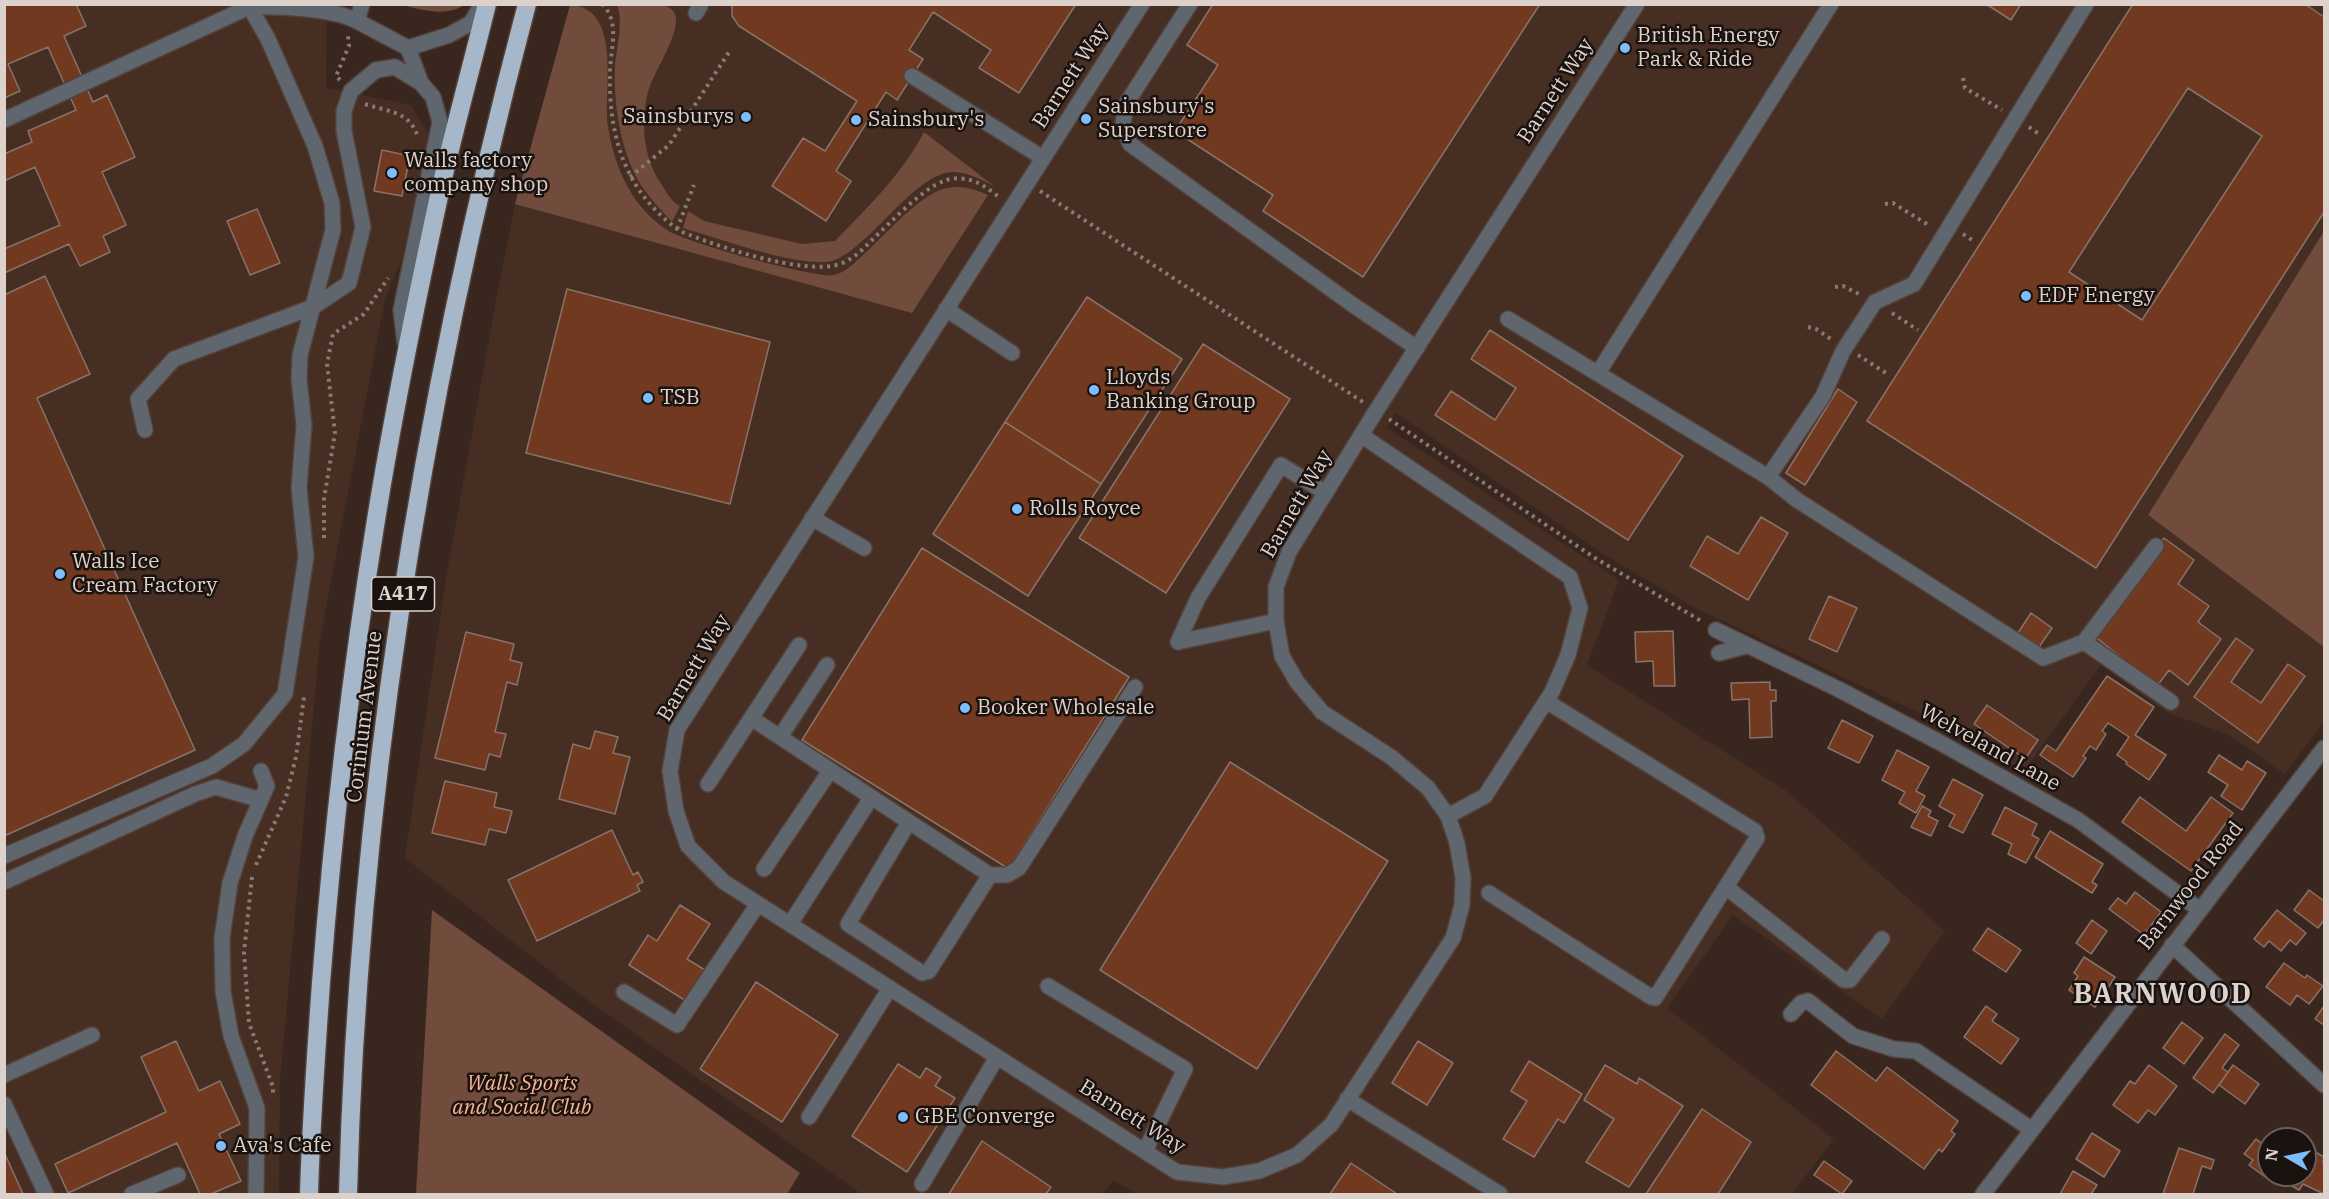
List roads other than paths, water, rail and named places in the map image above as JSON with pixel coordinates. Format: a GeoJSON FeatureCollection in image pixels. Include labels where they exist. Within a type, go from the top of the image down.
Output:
{"type":"FeatureCollection","features":[{"type":"Feature","properties":{"kind":"highway","name":"Corinium Avenue"},"geometry":{"type":"LineString","coordinates":[[309,1194],[317,1047],[336,819],[360,619],[406,355],[442,183],[487,4]]}},
{"type":"Feature","properties":{"kind":"highway","name":"Corinium Avenue"},"geometry":{"type":"LineString","coordinates":[[348,1194],[353,1061],[363,934],[390,687],[412,534],[437,392],[466,252],[527,4]]}},
{"type":"Feature","properties":{"kind":"street"},"geometry":{"type":"LineString","coordinates":[[357,21],[362,4]]}},
{"type":"Feature","properties":{"kind":"street"},"geometry":{"type":"LineString","coordinates":[[408,48],[449,35],[471,23],[482,4]]}},
{"type":"Feature","properties":{"kind":"street","name":"Barnett Way"},"geometry":{"type":"LineString","coordinates":[[1142,4],[677,730],[670,771],[676,811],[688,846],[724,882],[1177,1172],[1223,1178],[1259,1171],[1297,1155],[1331,1125],[1452,938],[1462,905],[1463,878],[1457,843],[1448,816],[1428,788],[1399,763],[1322,712],[1297,682],[1282,656],[1276,621],[1276,587],[1289,552],[1361,435],[1637,4]]}},
{"type":"Feature","properties":{"kind":"street"},"geometry":{"type":"LineString","coordinates":[[1190,4],[1126,104],[1123,124],[1130,144],[1353,305],[1417,348]]}},
{"type":"Feature","properties":{"kind":"street"},"geometry":{"type":"LineString","coordinates":[[1598,373],[1832,4]]}},
{"type":"Feature","properties":{"kind":"street"},"geometry":{"type":"LineString","coordinates":[[1768,477],[1823,396],[1845,347],[1875,302],[1914,284],[2018,119],[2086,4]]}},
{"type":"Feature","properties":{"kind":"street"},"geometry":{"type":"LineString","coordinates":[[4,856],[212,766],[244,744],[285,694],[306,557],[299,488],[304,425],[299,379],[300,355],[333,230],[332,203],[315,146],[268,39],[248,6]]}},
{"type":"Feature","properties":{"kind":"street"},"geometry":{"type":"LineString","coordinates":[[4,120],[248,6],[282,6],[347,16],[408,48],[421,82],[433,97],[440,122],[401,310],[406,355]]}},
{"type":"Feature","properties":{"kind":"street"},"geometry":{"type":"LineString","coordinates":[[145,430],[138,399],[174,359],[313,307],[349,283],[363,227],[344,131],[344,111],[351,91],[376,70],[395,67],[421,82]]}},
{"type":"Feature","properties":{"kind":"street"},"geometry":{"type":"LineString","coordinates":[[912,76],[1043,158]]}},
{"type":"Feature","properties":{"kind":"street"},"geometry":{"type":"LineString","coordinates":[[946,309],[1012,353]]}},
{"type":"Feature","properties":{"kind":"street"},"geometry":{"type":"LineString","coordinates":[[1508,319],[1768,477],[1797,500],[2043,658],[2085,642],[2156,546]]}},
{"type":"Feature","properties":{"kind":"street"},"geometry":{"type":"LineString","coordinates":[[1361,435],[1570,577],[1580,608],[1568,655],[1546,701],[1485,796],[1448,816]]}},
{"type":"Feature","properties":{"kind":"street"},"geometry":{"type":"LineString","coordinates":[[1276,621],[1178,642],[1198,598],[1281,465],[1326,493]]}},
{"type":"Feature","properties":{"kind":"street"},"geometry":{"type":"LineString","coordinates":[[812,518],[864,548]]}},
{"type":"Feature","properties":{"kind":"street","name":"Welveland Lane"},"geometry":{"type":"LineString","coordinates":[[1716,630],[1868,705],[2078,820],[2200,910]]}},
{"type":"Feature","properties":{"kind":"street"},"geometry":{"type":"LineString","coordinates":[[2085,642],[2171,702]]}},
{"type":"Feature","properties":{"kind":"street"},"geometry":{"type":"LineString","coordinates":[[708,784],[799,645]]}},
{"type":"Feature","properties":{"kind":"street"},"geometry":{"type":"LineString","coordinates":[[1719,653],[1746,646]]}},
{"type":"Feature","properties":{"kind":"street"},"geometry":{"type":"LineString","coordinates":[[780,737],[827,665]]}},
{"type":"Feature","properties":{"kind":"street"},"geometry":{"type":"LineString","coordinates":[[751,718],[990,875],[1007,875],[1019,868],[1135,687]]}},
{"type":"Feature","properties":{"kind":"street"},"geometry":{"type":"LineString","coordinates":[[1489,893],[1655,998],[1756,838],[1755,831],[1546,701]]}},
{"type":"Feature","properties":{"kind":"street","name":"Barnwood Road"},"geometry":{"type":"LineString","coordinates":[[1983,1194],[2325,748]]}},
{"type":"Feature","properties":{"kind":"street"},"geometry":{"type":"LineString","coordinates":[[256,1194],[257,1108],[231,1036],[223,991],[222,939],[230,883],[246,836],[267,786],[261,771]]}},
{"type":"Feature","properties":{"kind":"street"},"geometry":{"type":"LineString","coordinates":[[764,869],[830,771]]}},
{"type":"Feature","properties":{"kind":"street"},"geometry":{"type":"LineString","coordinates":[[4,882],[195,794],[216,787],[261,800]]}},
{"type":"Feature","properties":{"kind":"street"},"geometry":{"type":"LineString","coordinates":[[790,924],[871,798]]}},
{"type":"Feature","properties":{"kind":"street"},"geometry":{"type":"LineString","coordinates":[[909,822],[848,924],[856,930],[922,973],[929,971],[990,875]]}},
{"type":"Feature","properties":{"kind":"street"},"geometry":{"type":"LineString","coordinates":[[1726,887],[1844,980],[1850,980],[1882,939]]}},
{"type":"Feature","properties":{"kind":"street"},"geometry":{"type":"LineString","coordinates":[[624,992],[677,1025],[758,904]]}},
{"type":"Feature","properties":{"kind":"street"},"geometry":{"type":"LineString","coordinates":[[2172,945],[2325,1084]]}},
{"type":"Feature","properties":{"kind":"street"},"geometry":{"type":"LineString","coordinates":[[1048,986],[1185,1069],[1145,1151]]}},
{"type":"Feature","properties":{"kind":"street"},"geometry":{"type":"LineString","coordinates":[[809,1117],[890,988]]}},
{"type":"Feature","properties":{"kind":"street"},"geometry":{"type":"LineString","coordinates":[[1791,1014],[1801,1003],[1808,1001],[1852,1036],[1894,1048],[1916,1051],[2031,1130]]}},
{"type":"Feature","properties":{"kind":"street"},"geometry":{"type":"LineString","coordinates":[[4,1075],[92,1035]]}},
{"type":"Feature","properties":{"kind":"street"},"geometry":{"type":"LineString","coordinates":[[922,1184],[997,1057]]}},
{"type":"Feature","properties":{"kind":"street"},"geometry":{"type":"LineString","coordinates":[[1347,1099],[1500,1194]]}},
{"type":"Feature","properties":{"kind":"street"},"geometry":{"type":"LineString","coordinates":[[4,1104],[46,1194]]}},
{"type":"Feature","properties":{"kind":"street"},"geometry":{"type":"LineString","coordinates":[[132,1194],[178,1175]]}},
{"type":"Feature","properties":{"kind":"place","name":"British Energy Park & Ride"},"geometry":{"type":"Point","coordinates":[1625,48]}},
{"type":"Feature","properties":{"kind":"place","name":"Sainsburys"},"geometry":{"type":"Point","coordinates":[746,117]}},
{"type":"Feature","properties":{"kind":"place","name":"Sainsbury's Superstore"},"geometry":{"type":"Point","coordinates":[1086,119]}},
{"type":"Feature","properties":{"kind":"place","name":"Sainsbury's"},"geometry":{"type":"Point","coordinates":[856,120]}},
{"type":"Feature","properties":{"kind":"place","name":"Walls factory company shop"},"geometry":{"type":"Point","coordinates":[392,173]}},
{"type":"Feature","properties":{"kind":"place","name":"EDF Energy"},"geometry":{"type":"Point","coordinates":[2026,296]}},
{"type":"Feature","properties":{"kind":"place","name":"Lloyds Banking Group"},"geometry":{"type":"Point","coordinates":[1094,390]}},
{"type":"Feature","properties":{"kind":"place","name":"TSB"},"geometry":{"type":"Point","coordinates":[648,398]}},
{"type":"Feature","properties":{"kind":"place","name":"Rolls Royce"},"geometry":{"type":"Point","coordinates":[1017,509]}},
{"type":"Feature","properties":{"kind":"place","name":"Walls Ice Cream Factory"},"geometry":{"type":"Point","coordinates":[60,574]}},
{"type":"Feature","properties":{"kind":"place","name":"Booker Wholesale"},"geometry":{"type":"Point","coordinates":[965,708]}},
{"type":"Feature","properties":{"kind":"place","name":"GBE Converge"},"geometry":{"type":"Point","coordinates":[903,1117]}},
{"type":"Feature","properties":{"kind":"place","name":"Ava's Cafe"},"geometry":{"type":"Point","coordinates":[221,1146]}},
{"type":"Feature","properties":{"kind":"district","name":"BARNWOOD"},"geometry":{"type":"Point","coordinates":[2163,995]}},
{"type":"Feature","properties":{"kind":"park label","name":"Walls Sports and Social Club"},"geometry":{"type":"Point","coordinates":[522,1096]}}]}
